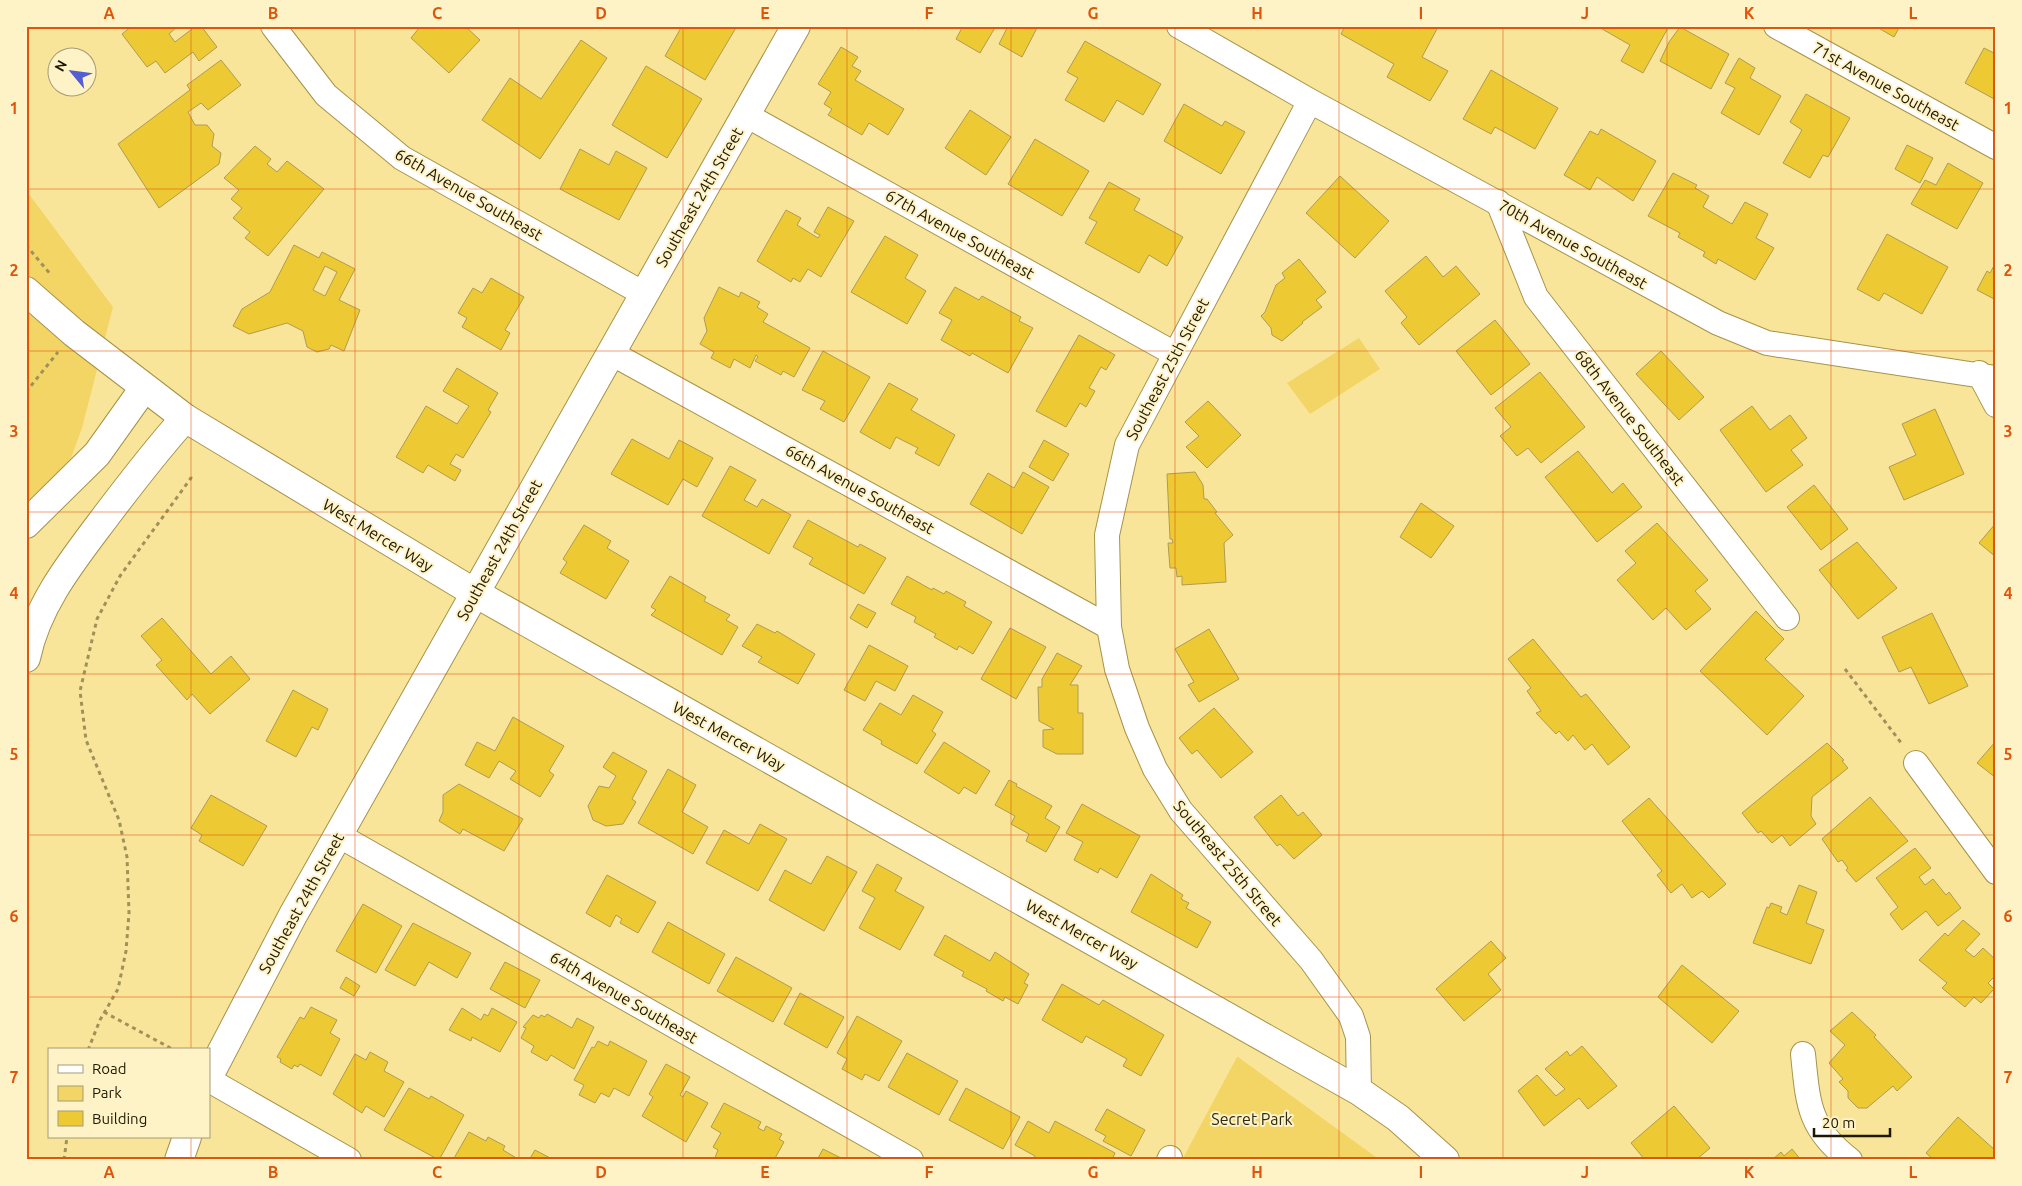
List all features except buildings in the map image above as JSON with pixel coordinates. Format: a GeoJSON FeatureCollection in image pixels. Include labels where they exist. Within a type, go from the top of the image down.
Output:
{"type":"FeatureCollection","features":[{"type":"Feature","properties":{"kind":"main road","name":"Southeast 24th Street"},"geometry":{"type":"LineString","coordinates":[[210,1076],[293,915],[796,26]]}},
{"type":"Feature","properties":{"kind":"main road","name":"West Mercer Way"},"geometry":{"type":"LineString","coordinates":[[26,291],[144,388],[185,418],[475,593],[1359,1091],[1398,1118],[1445,1160]]}},
{"type":"Feature","properties":{"kind":"main road"},"geometry":{"type":"LineString","coordinates":[[26,524],[97,454],[144,388]]}},
{"type":"Feature","properties":{"kind":"main road"},"geometry":{"type":"LineString","coordinates":[[26,658],[31,636],[51,593],[153,454],[185,418]]}},
{"type":"Feature","properties":{"kind":"main road"},"geometry":{"type":"LineString","coordinates":[[179,1160],[187,1138]]}},
{"type":"Feature","properties":{"kind":"street","name":"66th Avenue Southeast"},"geometry":{"type":"LineString","coordinates":[[273,26],[326,95],[402,158],[644,294]]}},
{"type":"Feature","properties":{"kind":"street","name":"70th Avenue Southeast"},"geometry":{"type":"LineString","coordinates":[[1179,26],[1310,101],[1718,323],[1767,343],[1892,363],[1987,375]]}},
{"type":"Feature","properties":{"kind":"street","name":"71st Avenue Southeast"},"geometry":{"type":"LineString","coordinates":[[1776,26],[1996,147]]}},
{"type":"Feature","properties":{"kind":"street","name":"Southeast 25th Street"},"geometry":{"type":"LineString","coordinates":[[1310,101],[1127,445],[1107,535],[1109,627],[1117,669],[1137,728],[1155,769],[1176,803],[1311,960],[1351,1016],[1358,1037],[1359,1091]]}},
{"type":"Feature","properties":{"kind":"street","name":"67th Avenue Southeast"},"geometry":{"type":"LineString","coordinates":[[746,115],[1175,354]]}},
{"type":"Feature","properties":{"kind":"street","name":"68th Avenue Southeast"},"geometry":{"type":"LineString","coordinates":[[1498,202],[1536,297],[1787,618]]}},
{"type":"Feature","properties":{"kind":"street","name":"66th Avenue Southeast"},"geometry":{"type":"LineString","coordinates":[[611,353],[1109,627]]}},
{"type":"Feature","properties":{"kind":"street"},"geometry":{"type":"LineString","coordinates":[[1987,375],[1996,405]]}},
{"type":"Feature","properties":{"kind":"street"},"geometry":{"type":"LineString","coordinates":[[1916,763],[1996,872]]}},
{"type":"Feature","properties":{"kind":"street","name":"64th Avenue Southeast"},"geometry":{"type":"LineString","coordinates":[[338,835],[911,1160]]}},
{"type":"Feature","properties":{"kind":"street"},"geometry":{"type":"LineString","coordinates":[[1803,1054],[1810,1106],[1817,1128],[1837,1150],[1850,1160]]}},
{"type":"Feature","properties":{"kind":"street"},"geometry":{"type":"LineString","coordinates":[[210,1079],[349,1160]]}},
{"type":"Feature","properties":{"kind":"path"},"geometry":{"type":"LineString","coordinates":[[26,392],[59,351]]}},
{"type":"Feature","properties":{"kind":"path"},"geometry":{"type":"LineString","coordinates":[[89,1048],[104,1012],[118,989],[126,951],[129,913],[127,857],[119,820],[86,740],[80,691],[97,619],[120,576],[191,478],[190,473]]}},
{"type":"Feature","properties":{"kind":"path"},"geometry":{"type":"LineString","coordinates":[[1845,670],[1916,763]]}},
{"type":"Feature","properties":{"kind":"path"},"geometry":{"type":"LineString","coordinates":[[104,1012],[170,1048]]}},
{"type":"Feature","properties":{"kind":"path"},"geometry":{"type":"LineString","coordinates":[[64,1160],[67,1138]]}},
{"type":"Feature","properties":{"kind":"green space"},"geometry":{"type":"Polygon","coordinates":[[[26,190],[113,307],[82,428],[71,458],[26,507],[26,190]]]}},
{"type":"Feature","properties":{"kind":"green space"},"geometry":{"type":"Polygon","coordinates":[[[1359,338],[1380,369],[1310,414],[1287,383],[1359,338]]]}},
{"type":"Feature","properties":{"kind":"green space","name":"Secret Park"},"geometry":{"type":"Polygon","coordinates":[[[1238,1057],[1380,1160],[1182,1160],[1238,1057]]]}}]}
